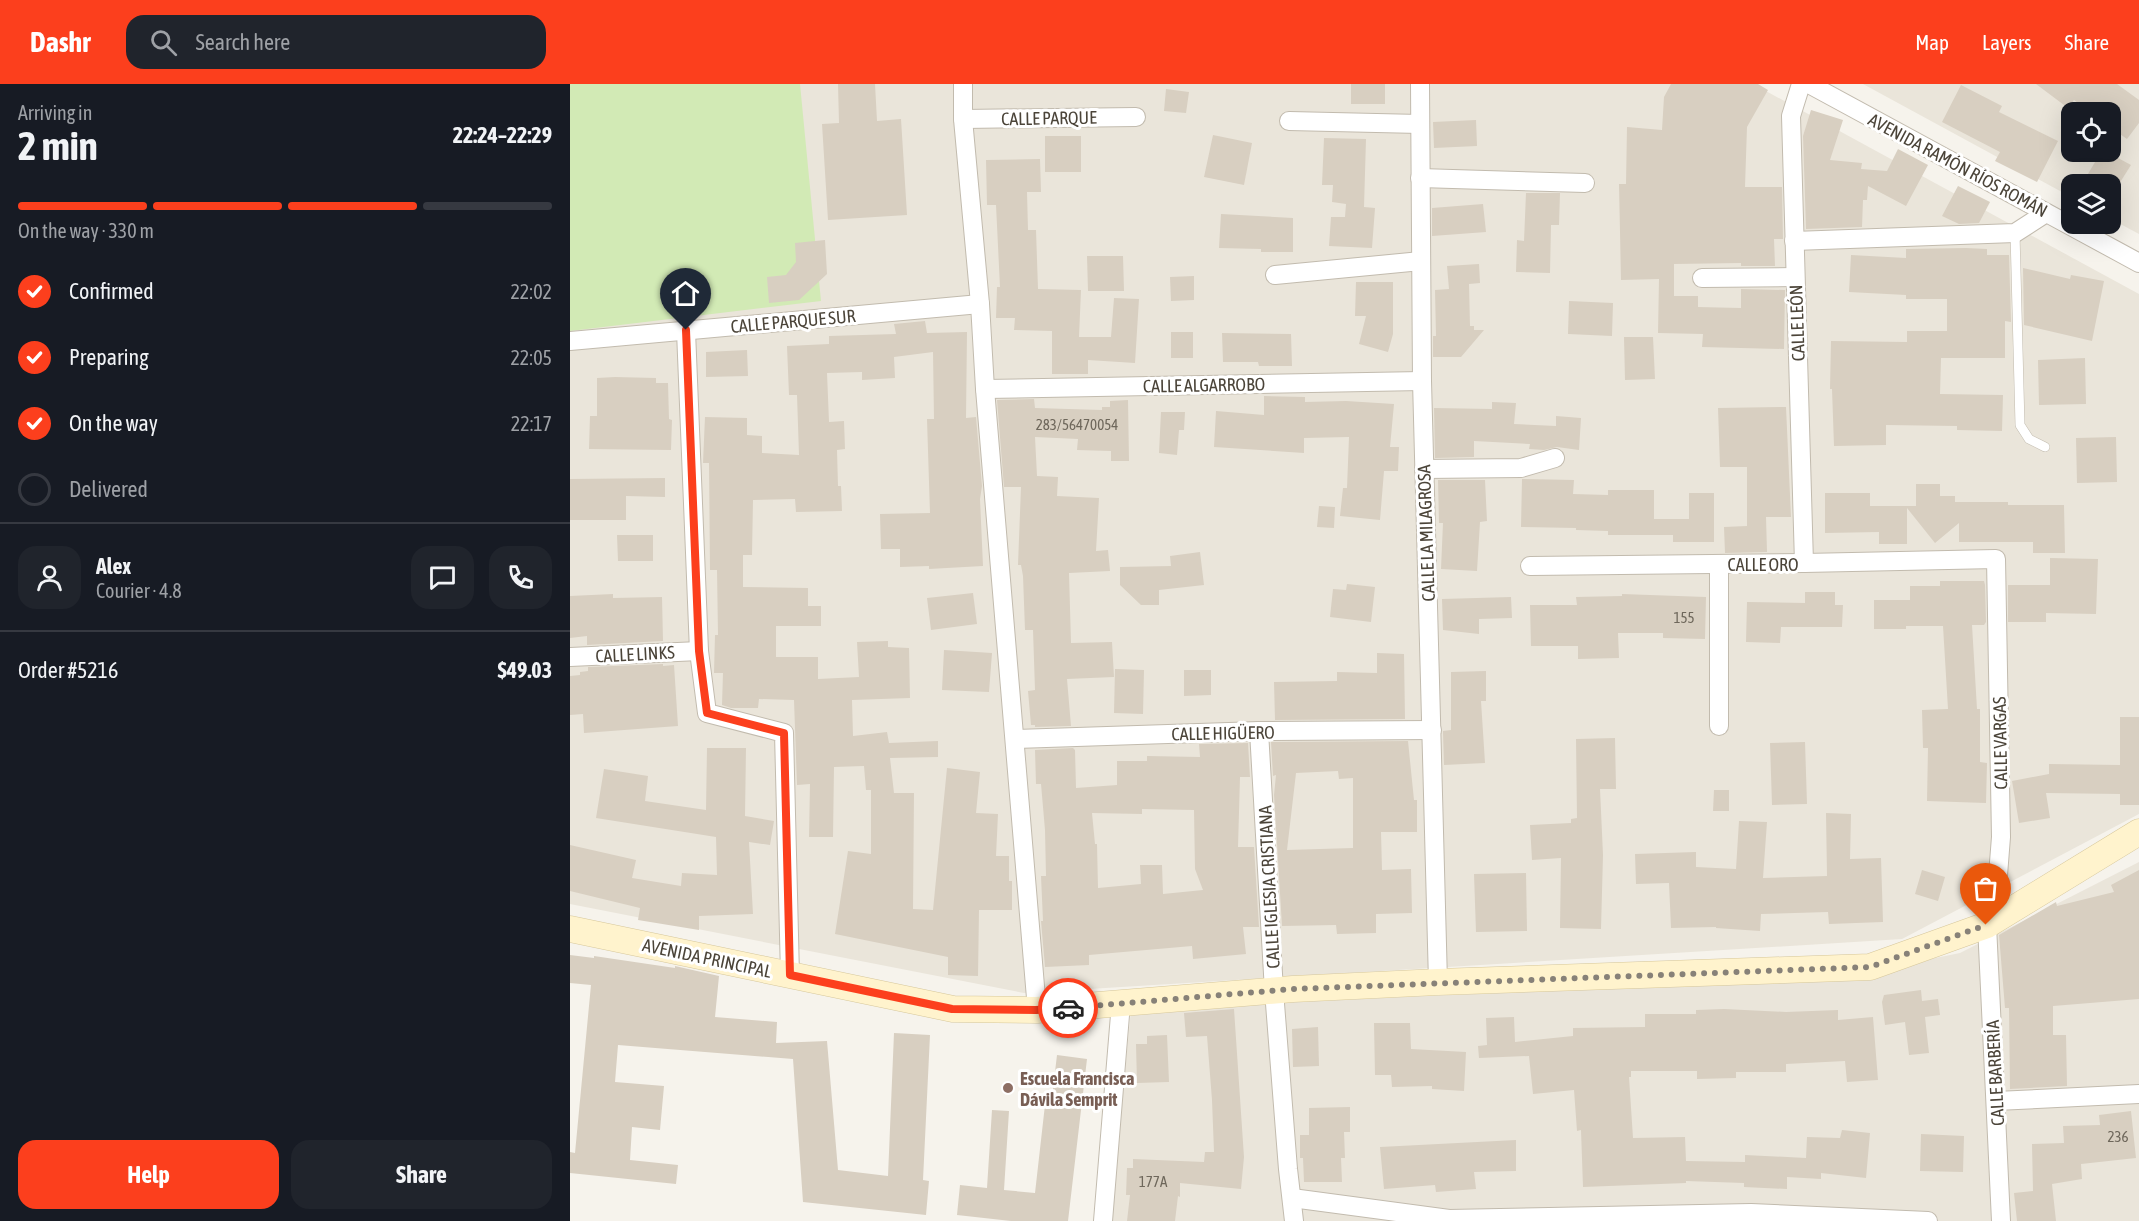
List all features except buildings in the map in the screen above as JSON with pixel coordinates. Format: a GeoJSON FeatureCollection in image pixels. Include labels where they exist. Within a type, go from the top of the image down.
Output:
{"type":"FeatureCollection","features":[{"type":"Feature","properties":{"kind":"street"},"geometry":{"type":"LineString","coordinates":[[963,84],[963,119],[980,304],[1036,1010]]}},
{"type":"Feature","properties":{"kind":"street","name":"CALLE LA MILAGROSA"},"geometry":{"type":"LineString","coordinates":[[1420,84],[1422,381],[1438,982]]}},
{"type":"Feature","properties":{"kind":"street","name":"CALLE LEÓN"},"geometry":{"type":"LineString","coordinates":[[1801,84],[1791,116],[1803,563]]}},
{"type":"Feature","properties":{"kind":"street","name":"AVENIDA RAMÓN RÍOS ROMÁN"},"geometry":{"type":"LineString","coordinates":[[1809,84],[2139,263]]}},
{"type":"Feature","properties":{"kind":"street","name":"CALLE PARQUE"},"geometry":{"type":"LineString","coordinates":[[963,119],[1136,117]]}},
{"type":"Feature","properties":{"kind":"street"},"geometry":{"type":"LineString","coordinates":[[1289,122],[1420,124]]}},
{"type":"Feature","properties":{"kind":"street"},"geometry":{"type":"LineString","coordinates":[[1420,178],[1585,183]]}},
{"type":"Feature","properties":{"kind":"street"},"geometry":{"type":"LineString","coordinates":[[1794,241],[2015,233],[2046,213]]}},
{"type":"Feature","properties":{"kind":"street"},"geometry":{"type":"LineString","coordinates":[[1275,275],[1421,261]]}},
{"type":"Feature","properties":{"kind":"street"},"geometry":{"type":"LineString","coordinates":[[1702,278],[1795,277]]}},
{"type":"Feature","properties":{"kind":"street","name":"CALLE PARQUE SUR"},"geometry":{"type":"LineString","coordinates":[[570,341],[980,304]]}},
{"type":"Feature","properties":{"kind":"street"},"geometry":{"type":"LineString","coordinates":[[686,330],[699,651],[707,713],[784,733],[790,975]]}},
{"type":"Feature","properties":{"kind":"street","name":"CALLE ALGARROBO"},"geometry":{"type":"LineString","coordinates":[[986,389],[1422,381]]}},
{"type":"Feature","properties":{"kind":"street"},"geometry":{"type":"LineString","coordinates":[[1425,469],[1521,468],[1555,458]]}},
{"type":"Feature","properties":{"kind":"street","name":"CALLE ORO"},"geometry":{"type":"LineString","coordinates":[[1530,566],[1996,559]]}},
{"type":"Feature","properties":{"kind":"street","name":"CALLE VARGAS"},"geometry":{"type":"LineString","coordinates":[[1986,925],[1998,875],[2001,837],[1996,559]]}},
{"type":"Feature","properties":{"kind":"street"},"geometry":{"type":"LineString","coordinates":[[1719,564],[1719,726]]}},
{"type":"Feature","properties":{"kind":"street","name":"CALLE LINKS"},"geometry":{"type":"LineString","coordinates":[[570,657],[699,651]]}},
{"type":"Feature","properties":{"kind":"street","name":"CALLE HIGÜERO"},"geometry":{"type":"LineString","coordinates":[[1015,739],[1259,731],[1432,730]]}},
{"type":"Feature","properties":{"kind":"street","name":"CALLE IGLESIA CRISTIANA"},"geometry":{"type":"LineString","coordinates":[[1259,731],[1274,991],[1294,1221]]}},
{"type":"Feature","properties":{"kind":"street","name":"AVENIDA PRINCIPAL"},"geometry":{"type":"LineString","coordinates":[[570,928],[952,1009],[1036,1010],[1274,991],[1438,982],[1870,967],[1986,925],[2139,832]]}},
{"type":"Feature","properties":{"kind":"street","name":"CALLE BARBERÍA"},"geometry":{"type":"LineString","coordinates":[[1986,925],[2001,1221]]}},
{"type":"Feature","properties":{"kind":"street"},"geometry":{"type":"LineString","coordinates":[[1103,1221],[1121,1004]]}},
{"type":"Feature","properties":{"kind":"street"},"geometry":{"type":"LineString","coordinates":[[1996,1101],[2139,1094]]}},
{"type":"Feature","properties":{"kind":"street"},"geometry":{"type":"LineString","coordinates":[[1292,1198],[1449,1219],[1750,1213],[1928,1221]]}},
{"type":"Feature","properties":{"kind":"lane"},"geometry":{"type":"LineString","coordinates":[[2015,233],[2019,425],[2029,439],[2044,447]]}},
{"type":"Feature","properties":{"kind":"shaded area"},"geometry":{"type":"Polygon","coordinates":[[[570,84],[1753,84],[2139,294],[2139,814],[1902,939],[1024,993],[570,904],[570,84]]]}},
{"type":"Feature","properties":{"kind":"shaded area"},"geometry":{"type":"Polygon","coordinates":[[[1863,84],[2139,84],[2139,234],[2121,224],[2121,174],[2061,174],[2061,192],[1863,84]]]}},
{"type":"Feature","properties":{"kind":"shaded area"},"geometry":{"type":"Polygon","coordinates":[[[2139,862],[2139,1221],[1111,1221],[1131,1009],[1837,978],[1960,953],[2139,862]]]}},
{"type":"Feature","properties":{"kind":"green space"},"geometry":{"type":"Polygon","coordinates":[[[570,84],[800,84],[821,301],[570,331],[570,84]]]}},
{"type":"Feature","properties":{"kind":"way so far"},"geometry":{"type":"LineString","coordinates":[[1068,1008],[1293,989],[1870,967],[1986,925]]}},
{"type":"Feature","properties":{"kind":"place","name":"Escuela Francisca Dávila Semprit"},"geometry":{"type":"Point","coordinates":[1008,1088]}},
{"type":"Feature","properties":{"kind":"route"},"geometry":{"type":"LineString","coordinates":[[686,330],[699,651],[707,713],[784,733],[790,975],[952,1009],[1068,1008]]}}]}
